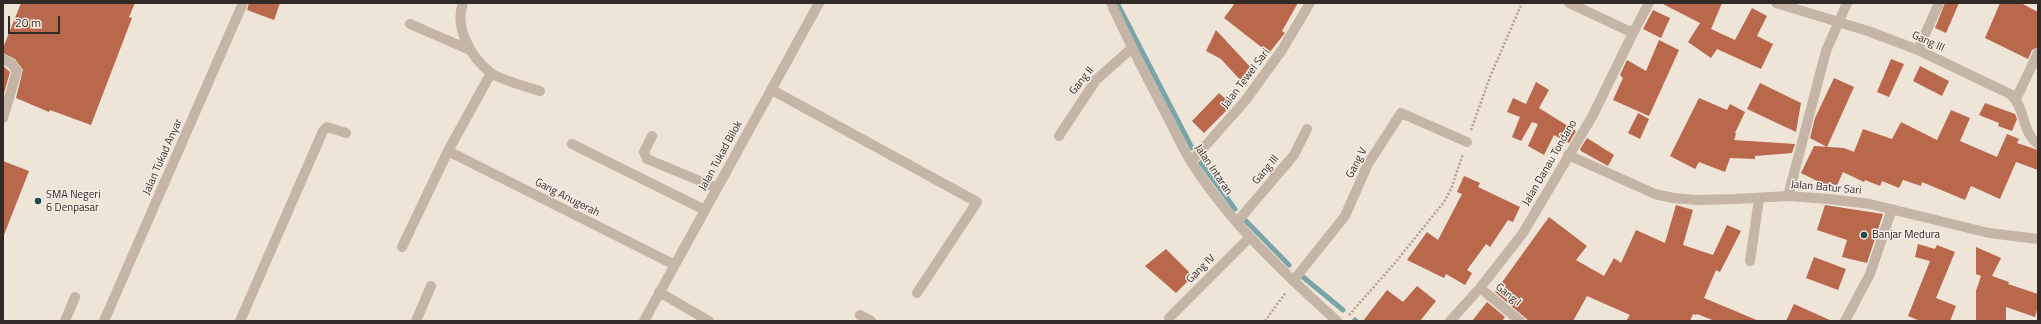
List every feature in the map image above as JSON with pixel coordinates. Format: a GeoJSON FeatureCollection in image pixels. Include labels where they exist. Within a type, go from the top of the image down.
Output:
{"type":"FeatureCollection","features":[{"type":"Feature","properties":{"kind":"street","name":"Jalan Tukad Anyar"},"geometry":{"type":"LineString","coordinates":[[104,321],[243,3]]}},
{"type":"Feature","properties":{"kind":"street"},"geometry":{"type":"LineString","coordinates":[[463,3],[461,9],[462,28],[470,50],[491,73],[540,91]]}},
{"type":"Feature","properties":{"kind":"street","name":"Jalan Tukad Bilok"},"geometry":{"type":"LineString","coordinates":[[644,321],[819,3]]}},
{"type":"Feature","properties":{"kind":"street","name":"Jalan Intaran"},"geometry":{"type":"LineString","coordinates":[[1111,3],[1132,48],[1191,162],[1215,196],[1250,237],[1293,281],[1337,321]]}},
{"type":"Feature","properties":{"kind":"street","name":"Jalan Tewel Sari"},"geometry":{"type":"LineString","coordinates":[[1191,162],[1245,101],[1282,50],[1310,3]]}},
{"type":"Feature","properties":{"kind":"street"},"geometry":{"type":"LineString","coordinates":[[1569,3],[1633,33]]}},
{"type":"Feature","properties":{"kind":"street","name":"Jalan Danau Tondano"},"geometry":{"type":"LineString","coordinates":[[1450,321],[1480,288],[1523,233],[1593,114],[1649,3]]}},
{"type":"Feature","properties":{"kind":"street","name":"Gang III"},"geometry":{"type":"LineString","coordinates":[[1776,3],[1868,31],[1918,50],[2010,94],[2016,99]]}},
{"type":"Feature","properties":{"kind":"street"},"geometry":{"type":"LineString","coordinates":[[1788,196],[1826,51],[1847,3]]}},
{"type":"Feature","properties":{"kind":"street"},"geometry":{"type":"LineString","coordinates":[[1918,50],[1939,3]]}},
{"type":"Feature","properties":{"kind":"street"},"geometry":{"type":"LineString","coordinates":[[410,24],[470,50]]}},
{"type":"Feature","properties":{"kind":"street","name":"Gang II"},"geometry":{"type":"LineString","coordinates":[[1059,136],[1096,80],[1132,48]]}},
{"type":"Feature","properties":{"kind":"street"},"geometry":{"type":"LineString","coordinates":[[2038,53],[2016,99],[2022,109],[2029,134],[2038,144]]}},
{"type":"Feature","properties":{"kind":"street"},"geometry":{"type":"LineString","coordinates":[[3,59],[12,64],[17,71],[3,118]]}},
{"type":"Feature","properties":{"kind":"street"},"geometry":{"type":"LineString","coordinates":[[402,246],[448,151],[491,73]]}},
{"type":"Feature","properties":{"kind":"street"},"geometry":{"type":"LineString","coordinates":[[772,90],[977,202],[917,293]]}},
{"type":"Feature","properties":{"kind":"street","name":"Gang V"},"geometry":{"type":"LineString","coordinates":[[1293,281],[1345,216],[1368,164],[1401,113],[1467,142]]}},
{"type":"Feature","properties":{"kind":"street"},"geometry":{"type":"LineString","coordinates":[[240,321],[323,132],[327,128],[346,133]]}},
{"type":"Feature","properties":{"kind":"street","name":"Gang III"},"geometry":{"type":"LineString","coordinates":[[1238,222],[1294,154],[1307,129]]}},
{"type":"Feature","properties":{"kind":"street"},"geometry":{"type":"LineString","coordinates":[[652,136],[644,152],[647,159],[717,188]]}},
{"type":"Feature","properties":{"kind":"street"},"geometry":{"type":"LineString","coordinates":[[572,144],[705,210]]}},
{"type":"Feature","properties":{"kind":"street","name":"Gang Anugerah"},"geometry":{"type":"LineString","coordinates":[[448,151],[675,265]]}},
{"type":"Feature","properties":{"kind":"street","name":"Jalan Batur Sari"},"geometry":{"type":"LineString","coordinates":[[1568,155],[1655,194],[1697,200],[1758,199],[1788,196],[1829,199],[1892,209],[1988,233],[2038,239]]}},
{"type":"Feature","properties":{"kind":"street"},"geometry":{"type":"LineString","coordinates":[[1750,261],[1758,199]]}},
{"type":"Feature","properties":{"kind":"street"},"geometry":{"type":"LineString","coordinates":[[1845,321],[1872,270],[1892,209]]}},
{"type":"Feature","properties":{"kind":"street","name":"Gang IV"},"geometry":{"type":"LineString","coordinates":[[1169,318],[1250,237]]}},
{"type":"Feature","properties":{"kind":"street"},"geometry":{"type":"LineString","coordinates":[[416,321],[431,286]]}},
{"type":"Feature","properties":{"kind":"street","name":"Gang I"},"geometry":{"type":"LineString","coordinates":[[1480,288],[1520,321]]}},
{"type":"Feature","properties":{"kind":"street"},"geometry":{"type":"LineString","coordinates":[[659,292],[709,321]]}},
{"type":"Feature","properties":{"kind":"street"},"geometry":{"type":"LineString","coordinates":[[65,321],[75,297]]}},
{"type":"Feature","properties":{"kind":"street"},"geometry":{"type":"LineString","coordinates":[[860,314],[872,321]]}},
{"type":"Feature","properties":{"kind":"path"},"geometry":{"type":"LineString","coordinates":[[1344,321],[1394,264],[1444,202],[1451,189],[1492,73],[1522,3]]}},
{"type":"Feature","properties":{"kind":"path"},"geometry":{"type":"LineString","coordinates":[[1265,321],[1293,281]]}},
{"type":"Feature","properties":{"kind":"building"},"geometry":{"type":"Polygon","coordinates":[[[21,3],[135,3],[129,17],[132,18],[91,125],[50,110],[49,112],[16,98],[23,70],[15,59],[3,53],[3,48],[21,3]]]}},
{"type":"Feature","properties":{"kind":"building"},"geometry":{"type":"Polygon","coordinates":[[[249,3],[280,3],[274,20],[247,10],[249,3]]]}},
{"type":"Feature","properties":{"kind":"building"},"geometry":{"type":"Polygon","coordinates":[[[1235,3],[1298,3],[1282,31],[1285,33],[1269,53],[1224,18],[1235,3]]]}},
{"type":"Feature","properties":{"kind":"building"},"geometry":{"type":"Polygon","coordinates":[[[1661,3],[1722,3],[1711,29],[1735,40],[1752,8],[1767,16],[1757,36],[1773,44],[1761,69],[1717,49],[1711,58],[1688,42],[1700,23],[1661,3]]]}},
{"type":"Feature","properties":{"kind":"building"},"geometry":{"type":"Polygon","coordinates":[[[1945,3],[1959,3],[1946,33],[1935,28],[1945,3]]]}},
{"type":"Feature","properties":{"kind":"building"},"geometry":{"type":"Polygon","coordinates":[[[2000,3],[2021,3],[2038,12],[2038,47],[2032,50],[2028,59],[1985,38],[2000,3]]]}},
{"type":"Feature","properties":{"kind":"building"},"geometry":{"type":"Polygon","coordinates":[[[1653,10],[1670,18],[1661,38],[1643,29],[1653,10]]]}},
{"type":"Feature","properties":{"kind":"building"},"geometry":{"type":"Polygon","coordinates":[[[1216,30],[1255,72],[1243,83],[1221,59],[1206,51],[1216,30]]]}},
{"type":"Feature","properties":{"kind":"building"},"geometry":{"type":"Polygon","coordinates":[[[1659,40],[1679,50],[1649,116],[1613,100],[1623,78],[1620,75],[1627,60],[1646,71],[1659,40]]]}},
{"type":"Feature","properties":{"kind":"building"},"geometry":{"type":"Polygon","coordinates":[[[1891,59],[1904,64],[1889,97],[1877,92],[1891,59]]]}},
{"type":"Feature","properties":{"kind":"building"},"geometry":{"type":"Polygon","coordinates":[[[3,66],[10,72],[4,93],[3,93],[3,66]]]}},
{"type":"Feature","properties":{"kind":"building"},"geometry":{"type":"Polygon","coordinates":[[[1920,66],[1949,81],[1942,96],[1913,81],[1920,66]]]}},
{"type":"Feature","properties":{"kind":"building"},"geometry":{"type":"Polygon","coordinates":[[[1834,78],[1854,87],[1827,147],[1810,138],[1815,118],[1834,78]]]}},
{"type":"Feature","properties":{"kind":"building"},"geometry":{"type":"Polygon","coordinates":[[[1536,82],[1549,90],[1539,108],[1576,131],[1569,143],[1554,135],[1544,155],[1528,146],[1538,124],[1532,122],[1521,141],[1512,137],[1520,117],[1507,112],[1513,98],[1526,104],[1536,82]]]}},
{"type":"Feature","properties":{"kind":"building"},"geometry":{"type":"Polygon","coordinates":[[[1760,83],[1801,103],[1796,132],[1747,109],[1760,83]]]}},
{"type":"Feature","properties":{"kind":"building"},"geometry":{"type":"Polygon","coordinates":[[[1219,93],[1232,105],[1204,133],[1192,121],[1219,93]]]}},
{"type":"Feature","properties":{"kind":"building"},"geometry":{"type":"Polygon","coordinates":[[[1699,98],[1727,110],[1730,104],[1745,112],[1735,133],[1734,140],[1795,144],[1792,153],[1755,156],[1755,159],[1730,158],[1725,172],[1699,162],[1695,169],[1670,156],[1699,98]]]}},
{"type":"Feature","properties":{"kind":"building"},"geometry":{"type":"Polygon","coordinates":[[[1985,103],[2015,114],[2017,119],[2012,131],[1998,126],[1999,123],[1979,115],[1985,103]]]}},
{"type":"Feature","properties":{"kind":"building"},"geometry":{"type":"Polygon","coordinates":[[[1951,110],[1970,118],[1960,141],[1997,157],[2007,134],[2019,139],[2017,143],[2038,150],[2038,170],[2016,162],[2000,199],[1971,186],[1965,200],[1922,182],[1921,186],[1903,180],[1899,188],[1882,181],[1880,186],[1865,180],[1864,182],[1843,172],[1835,190],[1801,173],[1814,146],[1844,148],[1854,152],[1863,129],[1892,139],[1901,122],[1937,140],[1951,110]]]}},
{"type":"Feature","properties":{"kind":"building"},"geometry":{"type":"Polygon","coordinates":[[[1638,113],[1649,119],[1640,139],[1628,133],[1638,113]]]}},
{"type":"Feature","properties":{"kind":"building"},"geometry":{"type":"Polygon","coordinates":[[[1587,138],[1614,155],[1608,166],[1581,151],[1580,149],[1587,138]]]}},
{"type":"Feature","properties":{"kind":"building"},"geometry":{"type":"Polygon","coordinates":[[[3,161],[29,171],[4,235],[3,235],[3,161]]]}},
{"type":"Feature","properties":{"kind":"building"},"geometry":{"type":"Polygon","coordinates":[[[1464,176],[1480,183],[1478,187],[1520,207],[1513,222],[1508,220],[1490,247],[1486,244],[1467,270],[1472,273],[1465,285],[1446,274],[1444,278],[1407,260],[1427,232],[1438,240],[1462,194],[1457,192],[1464,176]]]}},
{"type":"Feature","properties":{"kind":"building"},"geometry":{"type":"Polygon","coordinates":[[[1676,205],[1693,210],[1683,245],[1713,255],[1727,225],[1741,231],[1720,272],[1716,270],[1704,298],[1759,321],[1715,321],[1697,314],[1693,314],[1690,321],[1626,321],[1630,315],[1587,296],[1573,321],[1529,321],[1495,292],[1549,217],[1587,246],[1576,260],[1604,276],[1614,258],[1621,263],[1636,230],[1665,243],[1676,205]]]}},
{"type":"Feature","properties":{"kind":"building"},"geometry":{"type":"Polygon","coordinates":[[[1825,205],[1883,214],[1867,263],[1842,257],[1847,240],[1817,230],[1825,205]]]}},
{"type":"Feature","properties":{"kind":"building"},"geometry":{"type":"Polygon","coordinates":[[[1918,244],[1935,249],[1937,245],[1955,252],[1936,298],[1956,306],[1950,321],[1920,321],[1908,316],[1930,261],[1915,257],[1918,244]]]}},
{"type":"Feature","properties":{"kind":"building"},"geometry":{"type":"Polygon","coordinates":[[[1976,247],[2001,258],[1992,276],[2009,282],[2008,284],[2038,294],[2038,306],[2035,317],[2006,307],[2006,321],[1976,321],[1976,291],[1981,276],[1976,274],[1976,247]]]}},
{"type":"Feature","properties":{"kind":"building"},"geometry":{"type":"Polygon","coordinates":[[[1166,249],[1193,276],[1176,293],[1145,266],[1166,249]]]}},
{"type":"Feature","properties":{"kind":"building"},"geometry":{"type":"Polygon","coordinates":[[[1814,257],[1846,269],[1838,290],[1806,278],[1814,257]]]}},
{"type":"Feature","properties":{"kind":"building"},"geometry":{"type":"Polygon","coordinates":[[[1417,286],[1436,301],[1420,321],[1363,321],[1387,290],[1403,302],[1417,286]]]}},
{"type":"Feature","properties":{"kind":"building"},"geometry":{"type":"Polygon","coordinates":[[[1487,302],[1505,317],[1502,321],[1472,321],[1487,302]]]}},
{"type":"Feature","properties":{"kind":"building"},"geometry":{"type":"Polygon","coordinates":[[[1794,304],[1832,321],[1786,321],[1794,304]]]}},
{"type":"Feature","properties":{"kind":"waterway"},"geometry":{"type":"LineString","coordinates":[[1117,3],[1192,148]]}},
{"type":"Feature","properties":{"kind":"waterway"},"geometry":{"type":"LineString","coordinates":[[1201,163],[1235,209]]}},
{"type":"Feature","properties":{"kind":"waterway"},"geometry":{"type":"LineString","coordinates":[[1245,220],[1289,265]]}},
{"type":"Feature","properties":{"kind":"waterway"},"geometry":{"type":"LineString","coordinates":[[1303,277],[1343,310]]}},
{"type":"Feature","properties":{"kind":"place","name":"SMA Negeri 6 Denpasar"},"geometry":{"type":"Point","coordinates":[38,201]}},
{"type":"Feature","properties":{"kind":"place","name":"Banjar Medura"},"geometry":{"type":"Point","coordinates":[1864,235]}}]}
